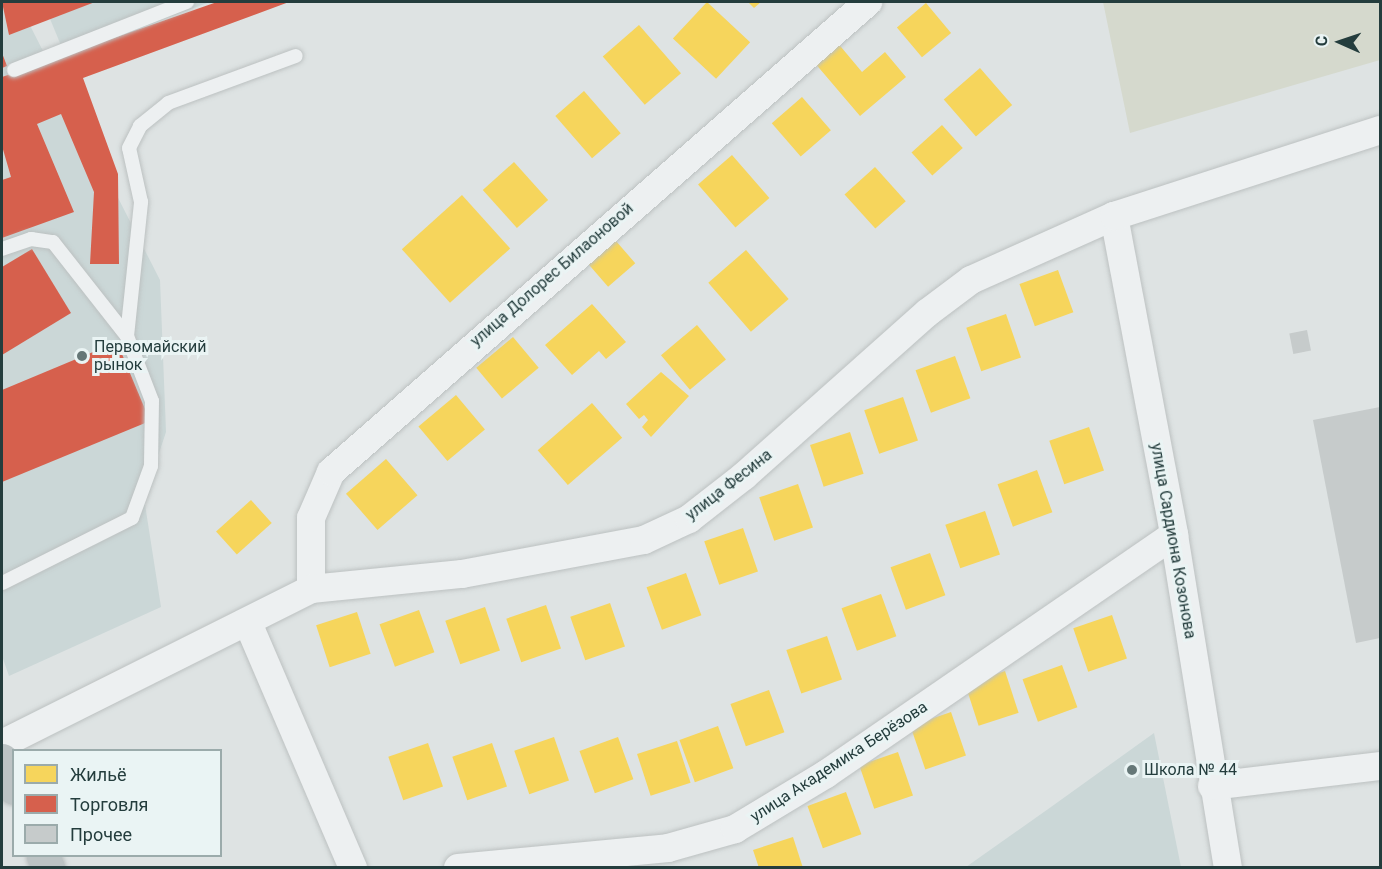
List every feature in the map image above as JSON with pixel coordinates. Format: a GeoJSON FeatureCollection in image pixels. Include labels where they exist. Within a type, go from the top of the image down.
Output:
{"type":"FeatureCollection","features":[{"type":"Feature","properties":{"kind":"street","name":"улица Долорес Билаоновой"},"geometry":{"type":"LineString","coordinates":[[311,589],[311,518],[331,472],[868,2]]}},
{"type":"Feature","properties":{"kind":"street","name":"улица Фесина"},"geometry":{"type":"LineString","coordinates":[[2,744],[248,623],[311,589],[462,574],[615,547],[671,527],[744,476],[927,313],[971,280],[1114,216],[1380,130]]}},
{"type":"Feature","properties":{"kind":"street","name":"улица Сардиона Козонова"},"geometry":{"type":"LineString","coordinates":[[1114,216],[1174,534],[1212,786],[1228,867]]}},
{"type":"Feature","properties":{"kind":"street","name":"улица Академика Берёзова"},"geometry":{"type":"LineString","coordinates":[[458,867],[668,848],[735,829],[826,774],[1174,534]]}},
{"type":"Feature","properties":{"kind":"street"},"geometry":{"type":"LineString","coordinates":[[248,623],[353,867]]}},
{"type":"Feature","properties":{"kind":"street"},"geometry":{"type":"LineString","coordinates":[[2,760],[12,783]]}},
{"type":"Feature","properties":{"kind":"street"},"geometry":{"type":"LineString","coordinates":[[1212,786],[1380,766]]}},
{"type":"Feature","properties":{"kind":"lane"},"geometry":{"type":"LineString","coordinates":[[14,70],[187,2]]}},
{"type":"Feature","properties":{"kind":"lane"},"geometry":{"type":"LineString","coordinates":[[127,336],[141,202],[129,148],[140,126],[168,103],[296,56]]}},
{"type":"Feature","properties":{"kind":"lane"},"geometry":{"type":"LineString","coordinates":[[2,249],[31,240],[53,242],[127,336],[152,401],[151,466],[132,518],[2,583]]}},
{"type":"Feature","properties":{"kind":"shaded area","name":"Первомайский рынок"},"geometry":{"type":"Polygon","coordinates":[[[2,2],[18,2],[160,280],[166,432],[144,498],[161,607],[9,676],[2,656],[2,2]]]}},
{"type":"Feature","properties":{"kind":"shaded area"},"geometry":{"type":"Polygon","coordinates":[[[43,2],[210,2],[65,55],[43,2]]]}},
{"type":"Feature","properties":{"kind":"shaded area"},"geometry":{"type":"Polygon","coordinates":[[[1103,2],[1380,2],[1380,60],[1130,133],[1103,2]]]}},
{"type":"Feature","properties":{"kind":"shaded area","name":"Школа № 44"},"geometry":{"type":"Polygon","coordinates":[[[1154,733],[1181,867],[966,867],[1051,807],[1154,733]]]}},
{"type":"Feature","properties":{"kind":"building: Жильё"},"geometry":{"type":"Polygon","coordinates":[[[707,2],[750,42],[716,79],[673,39],[707,2]]]}},
{"type":"Feature","properties":{"kind":"building: Жильё"},"geometry":{"type":"Polygon","coordinates":[[[748,2],[761,2],[754,8],[748,2]]]}},
{"type":"Feature","properties":{"kind":"building: Жильё"},"geometry":{"type":"Polygon","coordinates":[[[926,3],[951,33],[922,57],[897,27],[926,3]]]}},
{"type":"Feature","properties":{"kind":"building: Жильё"},"geometry":{"type":"Polygon","coordinates":[[[639,25],[681,73],[645,105],[603,56],[639,25]]]}},
{"type":"Feature","properties":{"kind":"building: Жильё"},"geometry":{"type":"Polygon","coordinates":[[[831,35],[862,72],[885,52],[906,77],[860,116],[808,55],[831,35]]]}},
{"type":"Feature","properties":{"kind":"building: Жильё"},"geometry":{"type":"Polygon","coordinates":[[[980,68],[1012,105],[976,136],[944,99],[980,68]]]}},
{"type":"Feature","properties":{"kind":"building: Жильё"},"geometry":{"type":"Polygon","coordinates":[[[584,91],[621,133],[592,158],[555,116],[584,91]]]}},
{"type":"Feature","properties":{"kind":"building: Жильё"},"geometry":{"type":"Polygon","coordinates":[[[802,97],[831,130],[801,156],[772,123],[802,97]]]}},
{"type":"Feature","properties":{"kind":"building: Жильё"},"geometry":{"type":"Polygon","coordinates":[[[942,125],[963,148],[932,175],[912,152],[942,125]]]}},
{"type":"Feature","properties":{"kind":"building: Жильё"},"geometry":{"type":"Polygon","coordinates":[[[732,155],[769,198],[735,228],[698,185],[732,155]]]}},
{"type":"Feature","properties":{"kind":"building: Жильё"},"geometry":{"type":"Polygon","coordinates":[[[514,162],[548,200],[517,228],[483,190],[514,162]]]}},
{"type":"Feature","properties":{"kind":"building: Жильё"},"geometry":{"type":"Polygon","coordinates":[[[875,167],[906,201],[875,229],[845,194],[875,167]]]}},
{"type":"Feature","properties":{"kind":"building: Жильё"},"geometry":{"type":"Polygon","coordinates":[[[462,195],[510,249],[450,303],[402,249],[462,195]]]}},
{"type":"Feature","properties":{"kind":"building: Жильё"},"geometry":{"type":"Polygon","coordinates":[[[609,233],[635,263],[608,287],[582,257],[609,233]]]}},
{"type":"Feature","properties":{"kind":"building: Жильё"},"geometry":{"type":"Polygon","coordinates":[[[746,250],[789,299],[751,332],[708,283],[746,250]]]}},
{"type":"Feature","properties":{"kind":"building: Жильё"},"geometry":{"type":"Polygon","coordinates":[[[1058,270],[1073,312],[1035,326],[1019,284],[1058,270]]]}},
{"type":"Feature","properties":{"kind":"building: Жильё"},"geometry":{"type":"Polygon","coordinates":[[[592,304],[626,342],[606,359],[599,351],[572,375],[545,345],[592,304]]]}},
{"type":"Feature","properties":{"kind":"building: Жильё"},"geometry":{"type":"Polygon","coordinates":[[[1006,314],[1021,357],[981,371],[966,328],[1006,314]]]}},
{"type":"Feature","properties":{"kind":"building: Жильё"},"geometry":{"type":"Polygon","coordinates":[[[697,325],[726,359],[690,390],[661,355],[697,325]]]}},
{"type":"Feature","properties":{"kind":"building: Жильё"},"geometry":{"type":"Polygon","coordinates":[[[513,337],[539,368],[502,398],[476,368],[513,337]]]}},
{"type":"Feature","properties":{"kind":"building: Жильё"},"geometry":{"type":"Polygon","coordinates":[[[955,356],[970,398],[931,413],[916,370],[955,356]]]}},
{"type":"Feature","properties":{"kind":"building: Жильё"},"geometry":{"type":"Polygon","coordinates":[[[661,372],[689,396],[651,437],[642,427],[648,420],[644,415],[639,419],[626,404],[661,372]]]}},
{"type":"Feature","properties":{"kind":"building: Жильё"},"geometry":{"type":"Polygon","coordinates":[[[456,395],[485,429],[447,461],[418,426],[456,395]]]}},
{"type":"Feature","properties":{"kind":"building: Жильё"},"geometry":{"type":"Polygon","coordinates":[[[903,397],[918,440],[879,454],[864,410],[903,397]]]}},
{"type":"Feature","properties":{"kind":"building: Жильё"},"geometry":{"type":"Polygon","coordinates":[[[592,403],[622,438],[568,485],[538,450],[592,403]]]}},
{"type":"Feature","properties":{"kind":"building: Жильё"},"geometry":{"type":"Polygon","coordinates":[[[1089,427],[1104,470],[1064,484],[1049,441],[1089,427]]]}},
{"type":"Feature","properties":{"kind":"building: Жильё"},"geometry":{"type":"Polygon","coordinates":[[[850,432],[864,474],[824,487],[810,445],[850,432]]]}},
{"type":"Feature","properties":{"kind":"building: Жильё"},"geometry":{"type":"Polygon","coordinates":[[[386,459],[417,495],[377,530],[346,494],[386,459]]]}},
{"type":"Feature","properties":{"kind":"building: Жильё"},"geometry":{"type":"Polygon","coordinates":[[[1037,470],[1052,512],[1013,527],[998,484],[1037,470]]]}},
{"type":"Feature","properties":{"kind":"building: Жильё"},"geometry":{"type":"Polygon","coordinates":[[[798,484],[813,527],[774,541],[759,497],[798,484]]]}},
{"type":"Feature","properties":{"kind":"building: Жильё"},"geometry":{"type":"Polygon","coordinates":[[[251,500],[272,523],[237,554],[216,531],[251,500]]]}},
{"type":"Feature","properties":{"kind":"building: Жильё"},"geometry":{"type":"Polygon","coordinates":[[[985,511],[1000,554],[960,568],[945,525],[985,511]]]}},
{"type":"Feature","properties":{"kind":"building: Жильё"},"geometry":{"type":"Polygon","coordinates":[[[743,528],[758,571],[719,585],[704,541],[743,528]]]}},
{"type":"Feature","properties":{"kind":"building: Жильё"},"geometry":{"type":"Polygon","coordinates":[[[930,553],[945,595],[906,610],[891,567],[930,553]]]}},
{"type":"Feature","properties":{"kind":"building: Жильё"},"geometry":{"type":"Polygon","coordinates":[[[686,573],[701,615],[662,630],[647,587],[686,573]]]}},
{"type":"Feature","properties":{"kind":"building: Жильё"},"geometry":{"type":"Polygon","coordinates":[[[881,594],[896,636],[857,651],[842,608],[881,594]]]}},
{"type":"Feature","properties":{"kind":"building: Жильё"},"geometry":{"type":"Polygon","coordinates":[[[610,603],[625,646],[585,660],[570,617],[610,603]]]}},
{"type":"Feature","properties":{"kind":"building: Жильё"},"geometry":{"type":"Polygon","coordinates":[[[546,605],[561,648],[521,662],[506,619],[546,605]]]}},
{"type":"Feature","properties":{"kind":"building: Жильё"},"geometry":{"type":"Polygon","coordinates":[[[485,607],[500,650],[460,664],[445,621],[485,607]]]}},
{"type":"Feature","properties":{"kind":"building: Жильё"},"geometry":{"type":"Polygon","coordinates":[[[419,610],[434,652],[395,667],[380,624],[419,610]]]}},
{"type":"Feature","properties":{"kind":"building: Жильё"},"geometry":{"type":"Polygon","coordinates":[[[357,612],[371,654],[330,667],[316,625],[357,612]]]}},
{"type":"Feature","properties":{"kind":"building: Жильё"},"geometry":{"type":"Polygon","coordinates":[[[1112,615],[1127,658],[1088,672],[1073,628],[1112,615]]]}},
{"type":"Feature","properties":{"kind":"building: Жильё"},"geometry":{"type":"Polygon","coordinates":[[[827,636],[842,679],[801,693],[786,650],[827,636]]]}},
{"type":"Feature","properties":{"kind":"building: Жильё"},"geometry":{"type":"Polygon","coordinates":[[[1062,665],[1077,707],[1038,722],[1023,679],[1062,665]]]}},
{"type":"Feature","properties":{"kind":"building: Жильё"},"geometry":{"type":"Polygon","coordinates":[[[1005,671],[1019,713],[979,726],[965,684],[1005,671]]]}},
{"type":"Feature","properties":{"kind":"building: Жильё"},"geometry":{"type":"Polygon","coordinates":[[[769,690],[784,732],[746,746],[730,704],[769,690]]]}},
{"type":"Feature","properties":{"kind":"building: Жильё"},"geometry":{"type":"Polygon","coordinates":[[[951,712],[966,755],[925,769],[910,726],[951,712]]]}},
{"type":"Feature","properties":{"kind":"building: Жильё"},"geometry":{"type":"Polygon","coordinates":[[[718,726],[733,768],[695,782],[679,740],[718,726]]]}},
{"type":"Feature","properties":{"kind":"building: Жильё"},"geometry":{"type":"Polygon","coordinates":[[[554,737],[569,780],[529,794],[514,751],[554,737]]]}},
{"type":"Feature","properties":{"kind":"building: Жильё"},"geometry":{"type":"Polygon","coordinates":[[[618,737],[633,779],[595,793],[579,751],[618,737]]]}},
{"type":"Feature","properties":{"kind":"building: Жильё"},"geometry":{"type":"Polygon","coordinates":[[[677,741],[691,783],[651,796],[637,754],[677,741]]]}},
{"type":"Feature","properties":{"kind":"building: Жильё"},"geometry":{"type":"Polygon","coordinates":[[[428,743],[443,786],[403,800],[388,757],[428,743]]]}},
{"type":"Feature","properties":{"kind":"building: Жильё"},"geometry":{"type":"Polygon","coordinates":[[[492,743],[507,786],[467,800],[452,757],[492,743]]]}},
{"type":"Feature","properties":{"kind":"building: Жильё"},"geometry":{"type":"Polygon","coordinates":[[[898,752],[913,795],[874,809],[859,765],[898,752]]]}},
{"type":"Feature","properties":{"kind":"building: Жильё"},"geometry":{"type":"Polygon","coordinates":[[[846,792],[861,834],[823,848],[807,806],[846,792]]]}},
{"type":"Feature","properties":{"kind":"building: Жильё"},"geometry":{"type":"Polygon","coordinates":[[[793,837],[803,868],[759,868],[753,850],[793,837]]]}},
{"type":"Feature","properties":{"kind":"building: Торговля"},"geometry":{"type":"Polygon","coordinates":[[[2,2],[95,2],[9,35],[2,2]]]}},
{"type":"Feature","properties":{"kind":"building: Торговля"},"geometry":{"type":"Polygon","coordinates":[[[217,2],[289,2],[83,78],[118,174],[119,264],[90,264],[94,192],[61,114],[37,124],[74,212],[2,238],[2,180],[11,177],[2,146],[2,77],[217,2]]]}},
{"type":"Feature","properties":{"kind":"building: Торговля"},"geometry":{"type":"Polygon","coordinates":[[[2,53],[7,66],[2,68],[2,53]]]}},
{"type":"Feature","properties":{"kind":"building: Торговля"},"geometry":{"type":"Polygon","coordinates":[[[32,249],[71,313],[2,355],[2,267],[32,249]]]}},
{"type":"Feature","properties":{"kind":"building: Торговля"},"geometry":{"type":"Polygon","coordinates":[[[117,342],[150,421],[2,482],[2,390],[117,342]]]}},
{"type":"Feature","properties":{"kind":"building: Прочее"},"geometry":{"type":"Polygon","coordinates":[[[1307,330],[1311,351],[1293,354],[1289,333],[1307,330]]]}},
{"type":"Feature","properties":{"kind":"building: Прочее"},"geometry":{"type":"Polygon","coordinates":[[[1380,407],[1380,638],[1356,643],[1313,420],[1380,407]]]}},
{"type":"Feature","properties":{"kind":"place","name":"Первомайский рынок"},"geometry":{"type":"Point","coordinates":[82,356]}},
{"type":"Feature","properties":{"kind":"place","name":"Школа № 44"},"geometry":{"type":"Point","coordinates":[1132,770]}}]}
